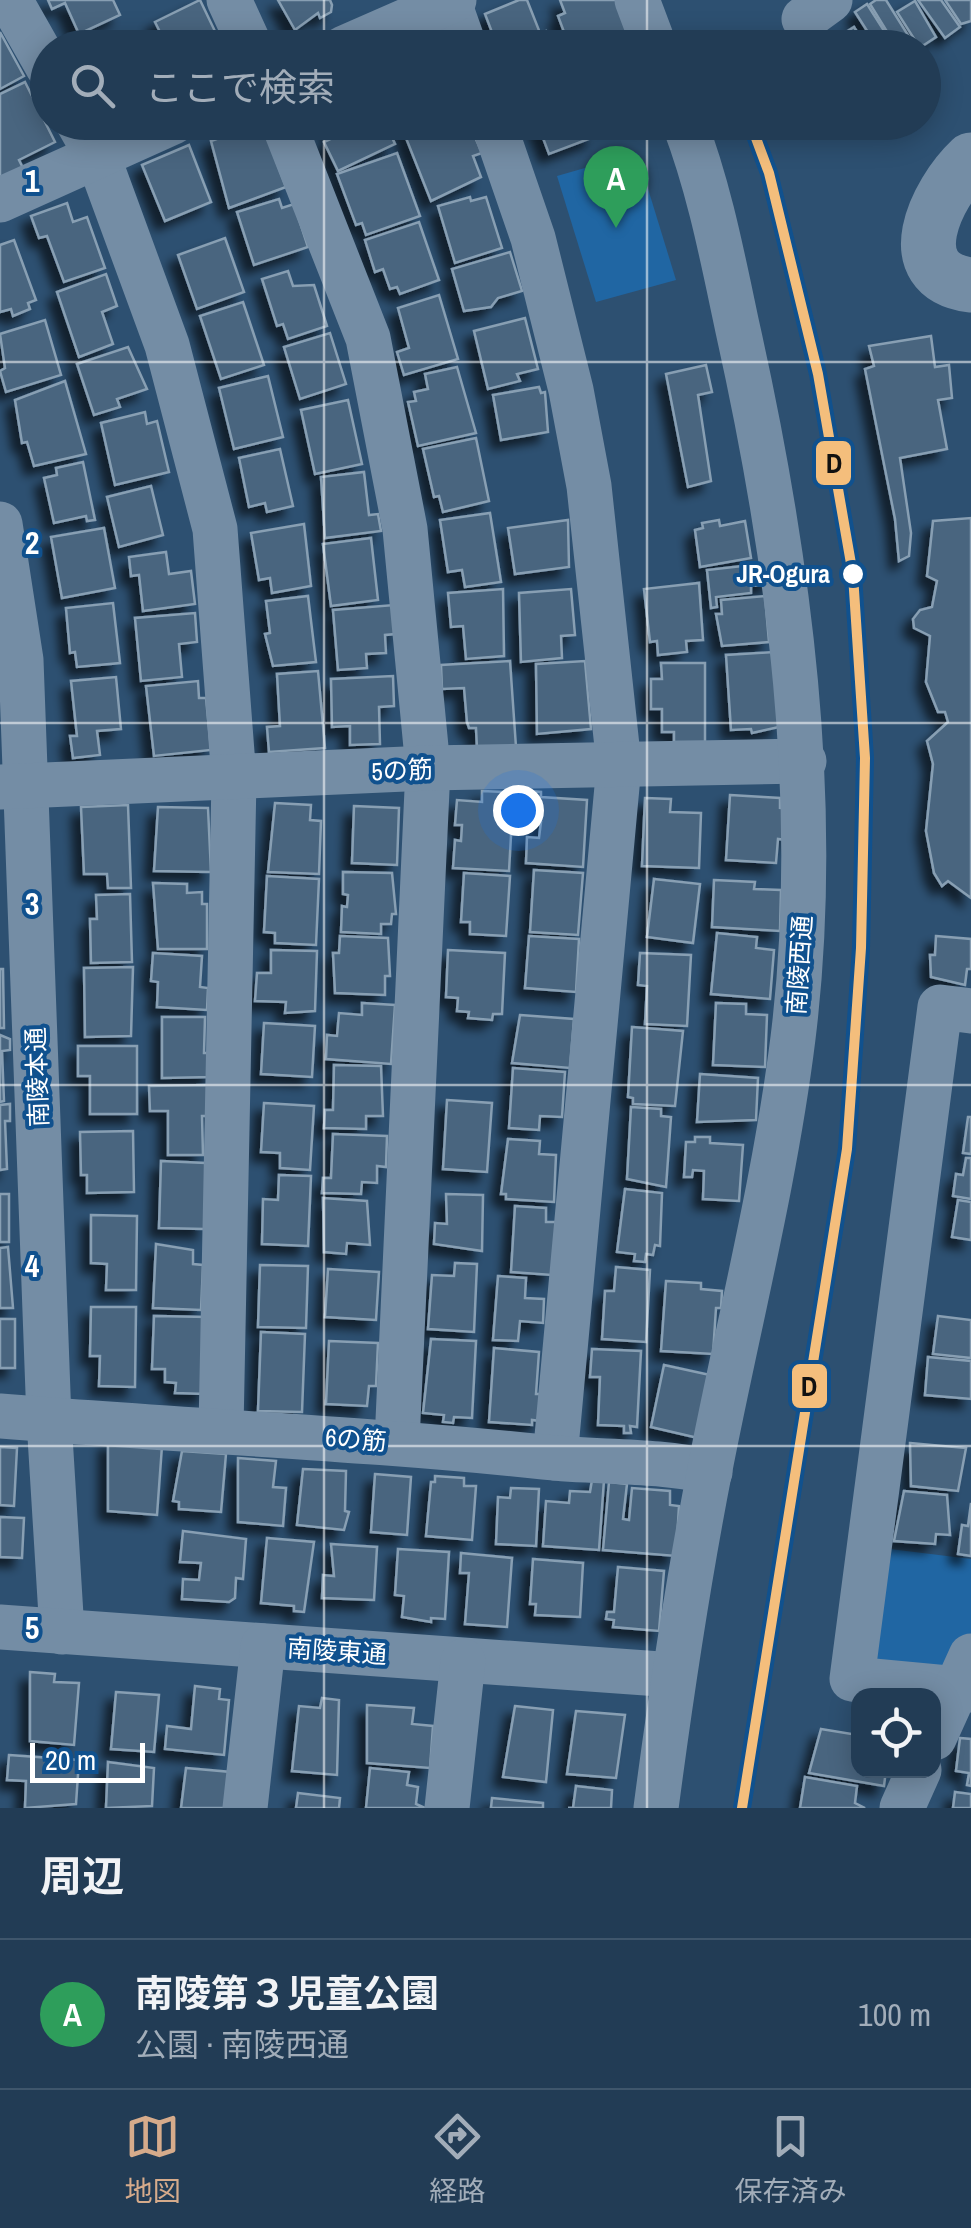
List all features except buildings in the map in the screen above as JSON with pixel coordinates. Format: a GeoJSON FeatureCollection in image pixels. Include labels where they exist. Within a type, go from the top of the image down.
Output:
{"type":"FeatureCollection","features":[{"type":"Feature","properties":{"kind":"street"},"geometry":{"type":"LineString","coordinates":[[10,0],[30,35]]}},
{"type":"Feature","properties":{"kind":"street"},"geometry":{"type":"LineString","coordinates":[[229,0],[243,30]]}},
{"type":"Feature","properties":{"kind":"street"},"geometry":{"type":"LineString","coordinates":[[637,0],[648,30]]}},
{"type":"Feature","properties":{"kind":"street"},"geometry":{"type":"LineString","coordinates":[[385,30],[450,1],[460,30]]}},
{"type":"Feature","properties":{"kind":"street"},"geometry":{"type":"LineString","coordinates":[[0,200],[88,140],[167,344],[215,529],[234,779],[221,1429]]}},
{"type":"Feature","properties":{"kind":"street"},"geometry":{"type":"LineString","coordinates":[[290,140],[368,338],[405,528],[428,768],[397,1442]]}},
{"type":"Feature","properties":{"kind":"street"},"geometry":{"type":"LineString","coordinates":[[499,140],[533,238],[571,390],[596,544],[619,765],[555,1458]]}},
{"type":"Feature","properties":{"kind":"street","name":"南陵西通"},"geometry":{"type":"LineString","coordinates":[[656,1808],[674,1674],[710,1472],[778,1137],[793,1038],[802,938],[804,761],[752,394],[704,173],[691,140]]}},
{"type":"Feature","properties":{"kind":"street"},"geometry":{"type":"LineString","coordinates":[[971,160],[930,222],[926,240],[932,264],[954,283],[971,286]]}},
{"type":"Feature","properties":{"kind":"street","name":"南陵本通"},"geometry":{"type":"LineString","coordinates":[[0,524],[21,660],[14,787],[62,1632]]}},
{"type":"Feature","properties":{"kind":"street","name":"5の筋"},"geometry":{"type":"LineString","coordinates":[[14,787],[428,768],[804,761]]}},
{"type":"Feature","properties":{"kind":"street"},"geometry":{"type":"LineString","coordinates":[[941,1725],[966,1678],[852,1678],[940,1007],[971,1010]]}},
{"type":"Feature","properties":{"kind":"street","name":"6の筋"},"geometry":{"type":"LineString","coordinates":[[0,1416],[397,1442],[555,1458],[672,1463],[710,1472]]}},
{"type":"Feature","properties":{"kind":"street","name":"南陵東通"},"geometry":{"type":"LineString","coordinates":[[0,1627],[674,1674]]}},
{"type":"Feature","properties":{"kind":"street"},"geometry":{"type":"LineString","coordinates":[[245,1808],[263,1646]]}},
{"type":"Feature","properties":{"kind":"street"},"geometry":{"type":"LineString","coordinates":[[447,1808],[463,1661]]}},
{"type":"Feature","properties":{"kind":"street"},"geometry":{"type":"LineString","coordinates":[[902,1808],[915,1778]]}},
{"type":"Feature","properties":{"kind":"shaded area"},"geometry":{"type":"Polygon","coordinates":[[[637,153],[676,280],[596,302],[557,176],[637,153]]]}},
{"type":"Feature","properties":{"kind":"shaded area"},"geometry":{"type":"Polygon","coordinates":[[[882,1548],[971,1559],[971,1636],[951,1680],[865,1675],[882,1548]]]}},
{"type":"Feature","properties":{"kind":"transit line","name":"D"},"geometry":{"type":"LineString","coordinates":[[742,1808],[847,1149],[861,948],[865,758],[853,575],[818,374],[769,173],[757,140]]}},
{"type":"Feature","properties":{"kind":"place","name":"南陵第３児童公園"},"geometry":{"type":"Point","coordinates":[616,228]}},
{"type":"Feature","properties":{"kind":"place","name":"JR-Ogura"},"geometry":{"type":"Point","coordinates":[853,574]}}]}
